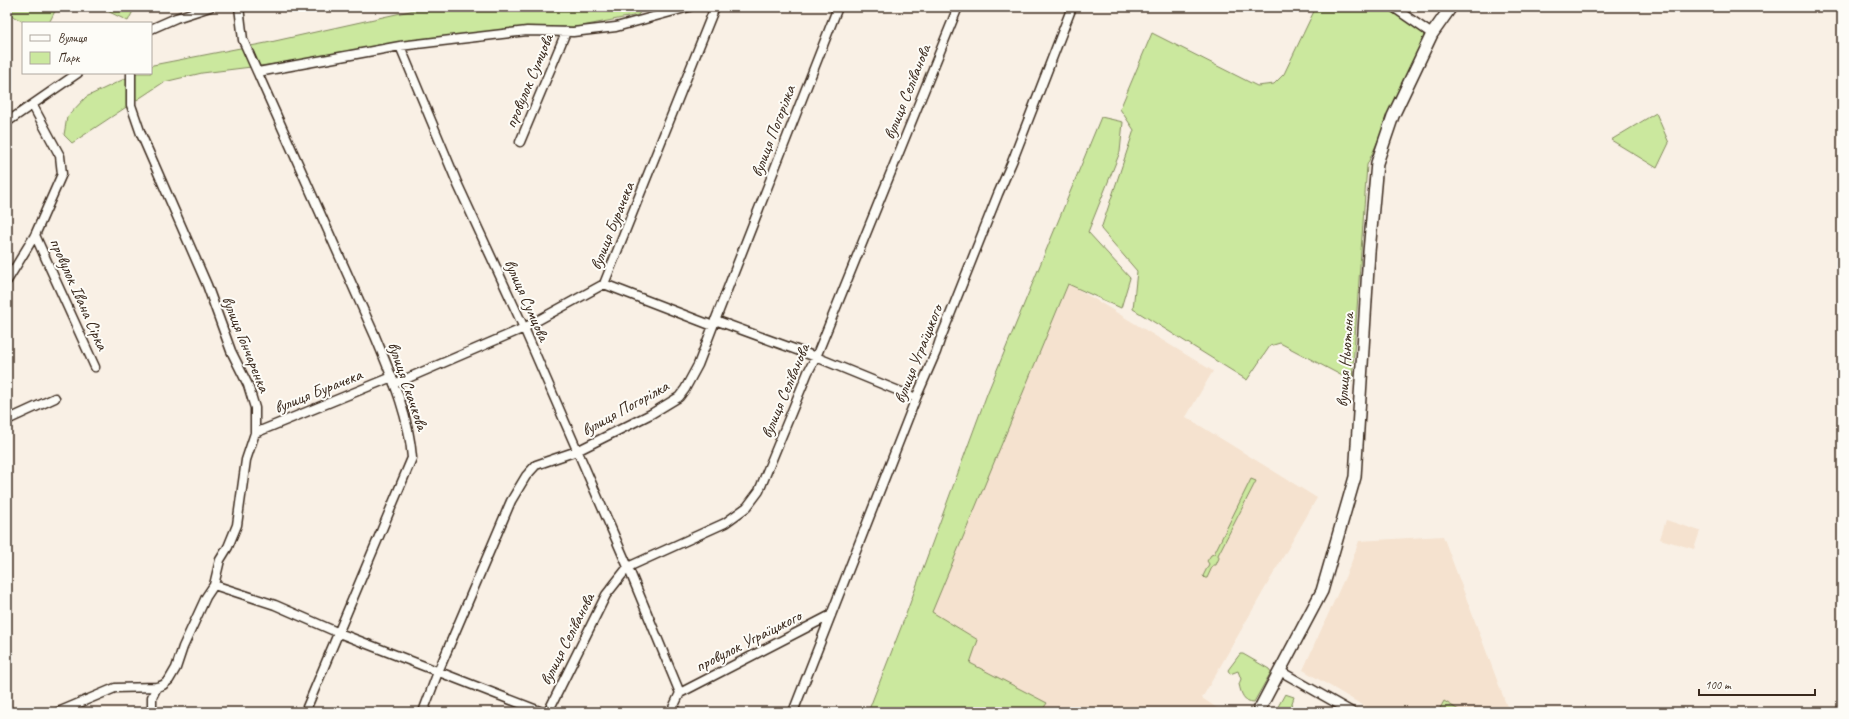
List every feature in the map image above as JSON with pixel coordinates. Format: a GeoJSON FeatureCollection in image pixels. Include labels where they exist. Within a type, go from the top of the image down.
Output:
{"type":"FeatureCollection","features":[{"type":"Feature","properties":{"kind":"street"},"geometry":{"type":"LineString","coordinates":[[152,29],[176,18],[210,7]]}},
{"type":"Feature","properties":{"kind":"street","name":"вулиця Скачкова"},"geometry":{"type":"LineString","coordinates":[[239,7],[243,40],[340,254],[393,381],[409,433],[412,458],[306,712]]}},
{"type":"Feature","properties":{"kind":"street"},"geometry":{"type":"LineString","coordinates":[[258,72],[400,46],[527,31],[566,32],[616,27],[689,7]]}},
{"type":"Feature","properties":{"kind":"street","name":"вулиця Бурачека"},"geometry":{"type":"LineString","coordinates":[[255,433],[393,381],[524,328],[604,284],[715,7]]}},
{"type":"Feature","properties":{"kind":"street","name":"вулиця Погорілка"},"geometry":{"type":"LineString","coordinates":[[423,712],[438,672],[517,488],[526,476],[536,466],[577,451],[651,414],[679,397],[685,389],[698,365],[838,7]]}},
{"type":"Feature","properties":{"kind":"street","name":"вулиця Селіванова"},"geometry":{"type":"LineString","coordinates":[[548,712],[606,595],[628,567],[726,523],[747,507],[758,491],[808,372],[816,357],[958,7]]}},
{"type":"Feature","properties":{"kind":"street","name":"вулиця Уграїцького"},"geometry":{"type":"LineString","coordinates":[[793,712],[916,398],[1012,162],[1072,7]]}},
{"type":"Feature","properties":{"kind":"street"},"geometry":{"type":"LineString","coordinates":[[1393,7],[1432,34]]}},
{"type":"Feature","properties":{"kind":"street","name":"вулиця Ньютона"},"geometry":{"type":"LineString","coordinates":[[1258,712],[1322,591],[1355,477],[1368,268],[1377,163],[1393,116],[1432,34],[1451,7]]}},
{"type":"Feature","properties":{"kind":"street","name":"провулок Сумцова"},"geometry":{"type":"LineString","coordinates":[[520,142],[566,32]]}},
{"type":"Feature","properties":{"kind":"street","name":"вулиця Сумцова"},"geometry":{"type":"LineString","coordinates":[[400,46],[458,185],[524,328],[628,567]]}},
{"type":"Feature","properties":{"kind":"street"},"geometry":{"type":"LineString","coordinates":[[7,122],[33,106],[77,74]]}},
{"type":"Feature","properties":{"kind":"street","name":"вулиця Гончаренка"},"geometry":{"type":"LineString","coordinates":[[131,74],[131,105],[141,134],[207,285],[232,351],[248,385],[255,408],[255,433],[246,460],[236,525],[228,547],[220,560],[214,585],[206,597],[183,647],[176,668],[169,680],[163,685],[157,687]]}},
{"type":"Feature","properties":{"kind":"street"},"geometry":{"type":"LineString","coordinates":[[7,281],[35,235],[62,174],[60,156],[33,106]]}},
{"type":"Feature","properties":{"kind":"street","name":"провулок Івана Сірка"},"geometry":{"type":"LineString","coordinates":[[35,235],[95,366]]}},
{"type":"Feature","properties":{"kind":"street"},"geometry":{"type":"LineString","coordinates":[[604,284],[816,357],[916,398]]}},
{"type":"Feature","properties":{"kind":"street"},"geometry":{"type":"LineString","coordinates":[[7,420],[55,398]]}},
{"type":"Feature","properties":{"kind":"street","name":"провулок Уграїцького"},"geometry":{"type":"LineString","coordinates":[[628,567],[680,693],[831,615]]}},
{"type":"Feature","properties":{"kind":"street"},"geometry":{"type":"LineString","coordinates":[[214,585],[275,606],[339,633],[542,712]]}},
{"type":"Feature","properties":{"kind":"street"},"geometry":{"type":"LineString","coordinates":[[1280,671],[1352,712]]}},
{"type":"Feature","properties":{"kind":"street"},"geometry":{"type":"LineString","coordinates":[[58,712],[115,688],[157,687],[152,697],[152,712]]}},
{"type":"Feature","properties":{"kind":"street"},"geometry":{"type":"LineString","coordinates":[[671,712],[680,693]]}},
{"type":"Feature","properties":{"kind":"shaded area"},"geometry":{"type":"Polygon","coordinates":[[[1068,283],[1213,371],[1186,417],[1317,498],[1202,698],[1223,712],[1041,712],[1046,703],[969,663],[931,612],[1068,283]]]}},
{"type":"Feature","properties":{"kind":"shaded area"},"geometry":{"type":"Polygon","coordinates":[[[1666,520],[1700,531],[1694,549],[1660,539],[1666,520]]]}},
{"type":"Feature","properties":{"kind":"shaded area"},"geometry":{"type":"Polygon","coordinates":[[[1443,536],[1509,712],[1374,712],[1303,670],[1350,566],[1359,541],[1443,536]]]}},
{"type":"Feature","properties":{"kind":"green space"},"geometry":{"type":"Polygon","coordinates":[[[7,7],[57,7],[50,22],[24,22],[8,14],[7,16],[7,7]]]}},
{"type":"Feature","properties":{"kind":"green space"},"geometry":{"type":"Polygon","coordinates":[[[99,7],[135,7],[128,21],[99,7]]]}},
{"type":"Feature","properties":{"kind":"green space"},"geometry":{"type":"Polygon","coordinates":[[[428,7],[644,7],[638,15],[577,27],[522,28],[415,40],[309,60],[202,73],[164,82],[72,143],[64,135],[67,117],[86,97],[135,74],[152,74],[153,65],[266,43],[428,7]]]}},
{"type":"Feature","properties":{"kind":"green space"},"geometry":{"type":"Polygon","coordinates":[[[1316,7],[1388,7],[1424,32],[1423,41],[1367,165],[1352,381],[1280,343],[1270,346],[1247,380],[1133,309],[1137,271],[1101,229],[1134,130],[1120,109],[1152,33],[1257,86],[1274,84],[1284,74],[1316,7]]]}},
{"type":"Feature","properties":{"kind":"green space"},"geometry":{"type":"Polygon","coordinates":[[[1656,113],[1669,143],[1657,168],[1611,140],[1656,113]]]}},
{"type":"Feature","properties":{"kind":"green space"},"geometry":{"type":"Polygon","coordinates":[[[1101,117],[1123,122],[1120,152],[1088,232],[1130,278],[1121,308],[1068,284],[932,612],[978,640],[970,663],[1047,703],[1041,712],[868,712],[902,625],[987,394],[1101,117]]]}},
{"type":"Feature","properties":{"kind":"green space"},"geometry":{"type":"Polygon","coordinates":[[[1251,479],[1256,481],[1218,555],[1219,558],[1216,565],[1213,565],[1207,578],[1205,578],[1203,576],[1209,564],[1207,561],[1211,555],[1214,554],[1251,479]]]}},
{"type":"Feature","properties":{"kind":"green space"},"geometry":{"type":"Polygon","coordinates":[[[1240,654],[1243,654],[1269,669],[1271,672],[1254,702],[1245,699],[1242,694],[1239,684],[1241,679],[1238,671],[1230,674],[1228,670],[1240,654]]]}},
{"type":"Feature","properties":{"kind":"green space"},"geometry":{"type":"Polygon","coordinates":[[[1285,694],[1294,697],[1289,712],[1275,712],[1285,694]]]}},
{"type":"Feature","properties":{"kind":"green space"},"geometry":{"type":"Polygon","coordinates":[[[1444,701],[1462,712],[1438,712],[1444,701]]]}}]}
